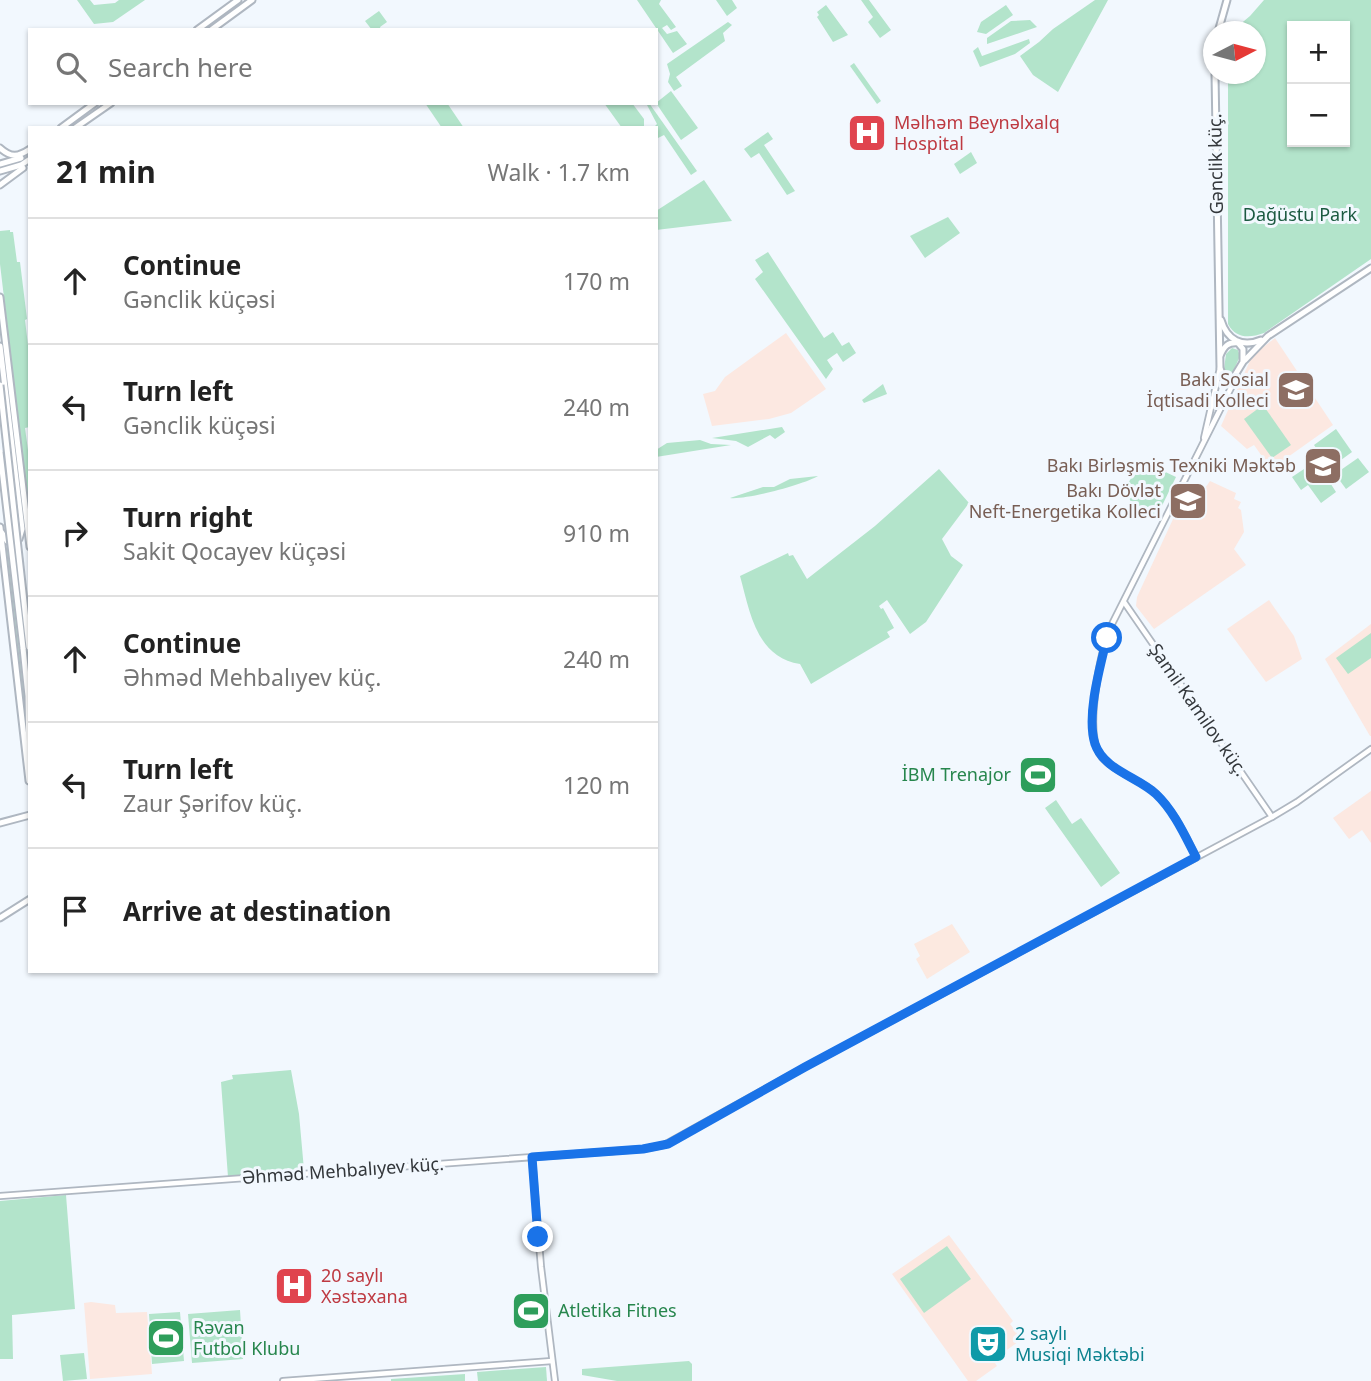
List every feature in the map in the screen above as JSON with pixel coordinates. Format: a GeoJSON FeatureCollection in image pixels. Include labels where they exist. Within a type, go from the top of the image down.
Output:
{"type":"FeatureCollection","features":[{"type":"Feature","properties":{"kind":"main road"},"geometry":{"type":"LineString","coordinates":[[200,28],[238,0]]}},
{"type":"Feature","properties":{"kind":"main road"},"geometry":{"type":"LineString","coordinates":[[214,28],[252,0]]}},
{"type":"Feature","properties":{"kind":"main road"},"geometry":{"type":"LineString","coordinates":[[1220,21],[1227,0]]}},
{"type":"Feature","properties":{"kind":"main road","name":"Gənclik küç."},"geometry":{"type":"LineString","coordinates":[[1215,84],[1220,356]]}},
{"type":"Feature","properties":{"kind":"main road"},"geometry":{"type":"LineString","coordinates":[[64,126],[92,105]]}},
{"type":"Feature","properties":{"kind":"main road"},"geometry":{"type":"LineString","coordinates":[[78,126],[108,105]]}},
{"type":"Feature","properties":{"kind":"main road"},"geometry":{"type":"LineString","coordinates":[[0,148],[8,155],[15,156],[28,152]]}},
{"type":"Feature","properties":{"kind":"main road"},"geometry":{"type":"LineString","coordinates":[[0,164],[20,159],[28,153]]}},
{"type":"Feature","properties":{"kind":"main road"},"geometry":{"type":"LineString","coordinates":[[0,172],[28,162]]}},
{"type":"Feature","properties":{"kind":"main road"},"geometry":{"type":"LineString","coordinates":[[0,186],[28,163]]}},
{"type":"Feature","properties":{"kind":"main road"},"geometry":{"type":"LineString","coordinates":[[0,172],[23,168]]}},
{"type":"Feature","properties":{"kind":"main road"},"geometry":{"type":"LineString","coordinates":[[1219,307],[1225,331],[1238,343],[1244,351],[1238,375],[1232,380],[1226,380],[1220,368],[1220,356],[1227,345],[1238,343],[1255,342],[1268,336],[1371,268]]}},
{"type":"Feature","properties":{"kind":"main road"},"geometry":{"type":"LineString","coordinates":[[0,297],[28,530]]}},
{"type":"Feature","properties":{"kind":"main road"},"geometry":{"type":"LineString","coordinates":[[1243,362],[1268,336]]}},
{"type":"Feature","properties":{"kind":"main road"},"geometry":{"type":"LineString","coordinates":[[0,346],[22,524],[21,536],[14,541],[4,539],[0,527]]}},
{"type":"Feature","properties":{"kind":"main road"},"geometry":{"type":"LineString","coordinates":[[0,385],[27,649],[28,738]]}},
{"type":"Feature","properties":{"kind":"main road"},"geometry":{"type":"LineString","coordinates":[[0,452],[27,649]]}},
{"type":"Feature","properties":{"kind":"main road"},"geometry":{"type":"LineString","coordinates":[[0,527],[28,772]]}},
{"type":"Feature","properties":{"kind":"main road"},"geometry":{"type":"LineString","coordinates":[[0,823],[28,816]]}},
{"type":"Feature","properties":{"kind":"main road"},"geometry":{"type":"LineString","coordinates":[[16,910],[28,896]]}},
{"type":"Feature","properties":{"kind":"main road"},"geometry":{"type":"LineString","coordinates":[[0,918],[28,901]]}},
{"type":"Feature","properties":{"kind":"street"},"geometry":{"type":"LineString","coordinates":[[1202,445],[1220,368]]}},
{"type":"Feature","properties":{"kind":"street"},"geometry":{"type":"LineString","coordinates":[[1196,857],[1163,801],[1152,790],[1103,758],[1094,740],[1093,714],[1108,632],[1238,375]]}},
{"type":"Feature","properties":{"kind":"street","name":"Şamil Kamilov küç."},"geometry":{"type":"LineString","coordinates":[[1124,602],[1272,817]]}},
{"type":"Feature","properties":{"kind":"street","name":"Əhməd Mehbalıyev küç."},"geometry":{"type":"LineString","coordinates":[[0,1196],[650,1149],[668,1144],[805,1067],[1272,817],[1371,749]]}},
{"type":"Feature","properties":{"kind":"street"},"geometry":{"type":"LineString","coordinates":[[532,1157],[541,1267],[555,1381]]}},
{"type":"Feature","properties":{"kind":"street"},"geometry":{"type":"LineString","coordinates":[[283,1381],[552,1361]]}},
{"type":"Feature","properties":{"kind":"shaded area"},"geometry":{"type":"Polygon","coordinates":[[[786,333],[826,389],[791,413],[769,419],[712,426],[703,394],[715,391],[725,377],[786,333]]]}},
{"type":"Feature","properties":{"kind":"shaded area"},"geometry":{"type":"Polygon","coordinates":[[[1275,338],[1333,425],[1271,469],[1254,445],[1247,449],[1221,426],[1252,356],[1275,338]]]}},
{"type":"Feature","properties":{"kind":"shaded area"},"geometry":{"type":"Polygon","coordinates":[[[1210,481],[1236,493],[1234,499],[1241,502],[1238,508],[1241,510],[1244,532],[1234,549],[1246,565],[1154,629],[1136,606],[1137,597],[1186,491],[1199,497],[1210,481]]]}},
{"type":"Feature","properties":{"kind":"shaded area"},"geometry":{"type":"Polygon","coordinates":[[[1269,600],[1294,636],[1302,659],[1266,682],[1227,629],[1269,600]]]}},
{"type":"Feature","properties":{"kind":"shaded area"},"geometry":{"type":"Polygon","coordinates":[[[1371,624],[1371,736],[1370,736],[1325,659],[1371,624]]]}},
{"type":"Feature","properties":{"kind":"shaded area"},"geometry":{"type":"Polygon","coordinates":[[[1371,791],[1371,843],[1362,830],[1349,839],[1333,818],[1371,791]]]}},
{"type":"Feature","properties":{"kind":"shaded area"},"geometry":{"type":"Polygon","coordinates":[[[952,924],[970,952],[927,979],[916,959],[920,956],[914,944],[952,924]]]}},
{"type":"Feature","properties":{"kind":"shaded area"},"geometry":{"type":"Polygon","coordinates":[[[949,1235],[1013,1321],[1010,1324],[1022,1339],[993,1360],[997,1366],[976,1381],[968,1381],[892,1274],[949,1235]]]}},
{"type":"Feature","properties":{"kind":"shaded area"},"geometry":{"type":"Polygon","coordinates":[[[84,1303],[115,1305],[116,1313],[147,1312],[152,1374],[90,1379],[84,1303]]]}},
{"type":"Feature","properties":{"kind":"green space"},"geometry":{"type":"Polygon","coordinates":[[[77,0],[90,0],[94,5],[115,3],[119,0],[145,0],[113,22],[94,24],[77,0]]]}},
{"type":"Feature","properties":{"kind":"green space"},"geometry":{"type":"Polygon","coordinates":[[[637,0],[661,0],[659,4],[676,27],[671,30],[667,25],[662,28],[667,34],[677,31],[687,44],[673,53],[637,0]]]}},
{"type":"Feature","properties":{"kind":"green space"},"geometry":{"type":"Polygon","coordinates":[[[716,0],[732,0],[737,8],[727,16],[716,0]]]}},
{"type":"Feature","properties":{"kind":"green space"},"geometry":{"type":"Polygon","coordinates":[[[861,0],[869,0],[891,30],[880,38],[868,22],[873,17],[861,0]]]}},
{"type":"Feature","properties":{"kind":"green space"},"geometry":{"type":"Polygon","coordinates":[[[1095,0],[1108,0],[1058,92],[1033,75],[1020,56],[1095,0]]]}},
{"type":"Feature","properties":{"kind":"green space","name":"Dağüstu Park"},"geometry":{"type":"Polygon","coordinates":[[[1264,0],[1371,0],[1371,259],[1264,333],[1254,336],[1239,335],[1228,324],[1228,84],[1266,84],[1266,21],[1244,21],[1264,0]]]}},
{"type":"Feature","properties":{"kind":"green space"},"geometry":{"type":"Polygon","coordinates":[[[826,5],[848,35],[833,42],[817,17],[817,12],[826,5]]]}},
{"type":"Feature","properties":{"kind":"green space"},"geometry":{"type":"Polygon","coordinates":[[[1006,5],[1013,15],[986,34],[977,32],[981,22],[1006,5]]]}},
{"type":"Feature","properties":{"kind":"green space"},"geometry":{"type":"Polygon","coordinates":[[[379,11],[387,22],[380,28],[370,28],[365,21],[379,11]]]}},
{"type":"Feature","properties":{"kind":"green space"},"geometry":{"type":"Polygon","coordinates":[[[1030,20],[1037,27],[987,44],[987,38],[1011,21],[1030,20]]]}},
{"type":"Feature","properties":{"kind":"green space"},"geometry":{"type":"Polygon","coordinates":[[[728,22],[732,25],[723,33],[725,41],[676,77],[682,86],[674,91],[668,82],[670,74],[667,64],[728,22]]]}},
{"type":"Feature","properties":{"kind":"green space"},"geometry":{"type":"Polygon","coordinates":[[[1029,39],[1030,43],[1015,54],[980,67],[973,51],[978,47],[982,56],[1029,39]]]}},
{"type":"Feature","properties":{"kind":"green space"},"geometry":{"type":"Polygon","coordinates":[[[854,63],[881,101],[877,104],[850,66],[854,63]]]}},
{"type":"Feature","properties":{"kind":"green space"},"geometry":{"type":"Polygon","coordinates":[[[671,91],[698,128],[681,140],[657,105],[671,91]]]}},
{"type":"Feature","properties":{"kind":"green space"},"geometry":{"type":"Polygon","coordinates":[[[426,105],[448,105],[463,126],[441,126],[426,105]]]}},
{"type":"Feature","properties":{"kind":"green space"},"geometry":{"type":"Polygon","coordinates":[[[605,105],[634,105],[644,119],[644,126],[621,126],[605,105]]]}},
{"type":"Feature","properties":{"kind":"green space"},"geometry":{"type":"Polygon","coordinates":[[[647,105],[650,105],[697,171],[691,175],[664,135],[658,138],[658,126],[655,126],[657,124],[647,105]]]}},
{"type":"Feature","properties":{"kind":"green space"},"geometry":{"type":"Polygon","coordinates":[[[768,132],[773,139],[764,145],[795,191],[787,195],[759,153],[751,158],[744,149],[768,132]]]}},
{"type":"Feature","properties":{"kind":"green space"},"geometry":{"type":"Polygon","coordinates":[[[971,152],[977,163],[960,174],[954,164],[971,152]]]}},
{"type":"Feature","properties":{"kind":"green space"},"geometry":{"type":"Polygon","coordinates":[[[704,180],[732,221],[658,230],[658,210],[704,180]]]}},
{"type":"Feature","properties":{"kind":"green space"},"geometry":{"type":"Polygon","coordinates":[[[948,217],[960,233],[925,258],[910,236],[948,217]]]}},
{"type":"Feature","properties":{"kind":"green space"},"geometry":{"type":"Polygon","coordinates":[[[0,231],[13,232],[17,262],[20,262],[27,319],[28,427],[25,428],[28,494],[0,264],[0,231]]]}},
{"type":"Feature","properties":{"kind":"green space"},"geometry":{"type":"Polygon","coordinates":[[[768,252],[824,338],[833,332],[842,346],[849,342],[856,353],[843,362],[837,353],[827,360],[833,369],[826,379],[755,279],[763,272],[755,260],[768,252]]]}},
{"type":"Feature","properties":{"kind":"green space"},"geometry":{"type":"Polygon","coordinates":[[[1232,348],[1238,350],[1240,356],[1229,375],[1224,369],[1226,354],[1232,348]]]}},
{"type":"Feature","properties":{"kind":"green space"},"geometry":{"type":"Polygon","coordinates":[[[883,384],[887,394],[864,403],[862,400],[883,384]]]}},
{"type":"Feature","properties":{"kind":"green space"},"geometry":{"type":"Polygon","coordinates":[[[1263,405],[1291,445],[1272,458],[1244,419],[1263,405]]]}},
{"type":"Feature","properties":{"kind":"green space"},"geometry":{"type":"Polygon","coordinates":[[[782,427],[785,432],[775,439],[770,435],[748,447],[736,441],[712,438],[782,427]]]}},
{"type":"Feature","properties":{"kind":"green space"},"geometry":{"type":"Polygon","coordinates":[[[1336,429],[1352,452],[1330,468],[1314,445],[1336,429]]]}},
{"type":"Feature","properties":{"kind":"green space"},"geometry":{"type":"Polygon","coordinates":[[[700,440],[711,444],[731,445],[658,457],[658,449],[667,443],[700,440]]]}},
{"type":"Feature","properties":{"kind":"green space"},"geometry":{"type":"Polygon","coordinates":[[[1358,458],[1369,472],[1346,489],[1335,474],[1358,458]]]}},
{"type":"Feature","properties":{"kind":"green space"},"geometry":{"type":"Polygon","coordinates":[[[1142,461],[1176,477],[1156,518],[1133,507],[1125,488],[1142,461]]]}},
{"type":"Feature","properties":{"kind":"green space"},"geometry":{"type":"Polygon","coordinates":[[[1313,463],[1319,473],[1312,478],[1317,485],[1327,478],[1336,492],[1321,503],[1308,485],[1301,490],[1292,477],[1313,463]]]}},
{"type":"Feature","properties":{"kind":"green space"},"geometry":{"type":"Polygon","coordinates":[[[939,469],[969,503],[942,539],[951,556],[963,565],[926,622],[910,634],[887,600],[879,606],[883,608],[894,628],[887,632],[890,637],[811,684],[800,664],[785,660],[764,643],[752,618],[740,576],[788,553],[789,556],[793,555],[807,579],[875,526],[939,469]]]}},
{"type":"Feature","properties":{"kind":"green space"},"geometry":{"type":"Polygon","coordinates":[[[818,476],[776,491],[730,498],[763,487],[774,487],[790,479],[818,476]]]}},
{"type":"Feature","properties":{"kind":"green space"},"geometry":{"type":"Polygon","coordinates":[[[8,549],[24,692],[24,719],[6,551],[8,549]]]}},
{"type":"Feature","properties":{"kind":"green space"},"geometry":{"type":"Polygon","coordinates":[[[1371,633],[1371,658],[1348,674],[1336,658],[1371,633]]]}},
{"type":"Feature","properties":{"kind":"green space"},"geometry":{"type":"Polygon","coordinates":[[[1056,800],[1072,824],[1081,818],[1120,873],[1101,887],[1045,808],[1056,800]]]}},
{"type":"Feature","properties":{"kind":"green space"},"geometry":{"type":"Polygon","coordinates":[[[291,1070],[299,1114],[304,1170],[228,1177],[221,1082],[233,1079],[232,1075],[291,1070]]]}},
{"type":"Feature","properties":{"kind":"green space"},"geometry":{"type":"Polygon","coordinates":[[[66,1195],[75,1309],[12,1315],[13,1359],[0,1359],[0,1201],[66,1195]]]}},
{"type":"Feature","properties":{"kind":"green space"},"geometry":{"type":"Polygon","coordinates":[[[947,1246],[971,1279],[924,1313],[900,1279],[947,1246]]]}},
{"type":"Feature","properties":{"kind":"green space"},"geometry":{"type":"Polygon","coordinates":[[[240,1310],[243,1359],[192,1363],[188,1314],[240,1310]]]}},
{"type":"Feature","properties":{"kind":"green space","name":"Rəvan Futbol Klubu"},"geometry":{"type":"Polygon","coordinates":[[[180,1312],[184,1361],[152,1364],[149,1314],[180,1312]]]}},
{"type":"Feature","properties":{"kind":"green space"},"geometry":{"type":"Polygon","coordinates":[[[84,1353],[87,1379],[63,1381],[60,1355],[84,1353]]]}},
{"type":"Feature","properties":{"kind":"green space"},"geometry":{"type":"Polygon","coordinates":[[[689,1361],[692,1364],[692,1381],[617,1381],[582,1375],[582,1369],[689,1361]]]}},
{"type":"Feature","properties":{"kind":"green space"},"geometry":{"type":"Polygon","coordinates":[[[546,1367],[547,1381],[478,1381],[477,1372],[546,1367]]]}},
{"type":"Feature","properties":{"kind":"green space"},"geometry":{"type":"Polygon","coordinates":[[[465,1374],[465,1381],[391,1381],[391,1379],[465,1374]]]}},
{"type":"Feature","properties":{"kind":"place","name":"Məlhəm Beynəlxalq Hospital"},"geometry":{"type":"Point","coordinates":[867,133]}},
{"type":"Feature","properties":{"kind":"place","name":"Bakı Sosial İqtisadi Kolleci"},"geometry":{"type":"Point","coordinates":[1296,390]}},
{"type":"Feature","properties":{"kind":"place","name":"Bakı Birləşmiş Texniki Məktəb"},"geometry":{"type":"Point","coordinates":[1323,466]}},
{"type":"Feature","properties":{"kind":"place","name":"Bakı Dövlət Neft-Energetika Kolleci"},"geometry":{"type":"Point","coordinates":[1188,501]}},
{"type":"Feature","properties":{"kind":"place","name":"İBM Trenajor"},"geometry":{"type":"Point","coordinates":[1038,775]}},
{"type":"Feature","properties":{"kind":"place","name":"20 saylı Xəstəxana"},"geometry":{"type":"Point","coordinates":[294,1286]}},
{"type":"Feature","properties":{"kind":"place","name":"Atletika Fitnes"},"geometry":{"type":"Point","coordinates":[531,1311]}},
{"type":"Feature","properties":{"kind":"place","name":"Rəvan Futbol Klubu"},"geometry":{"type":"Point","coordinates":[166,1338]}},
{"type":"Feature","properties":{"kind":"place","name":"2 saylı Musiqi Məktəbi"},"geometry":{"type":"Point","coordinates":[988,1344]}},
{"type":"Feature","properties":{"kind":"route"},"geometry":{"type":"LineString","coordinates":[[538,1237],[532,1157],[643,1149],[668,1144],[805,1067],[1196,857],[1163,801],[1152,790],[1103,758],[1096,746],[1093,714],[1107,638]]}}]}
